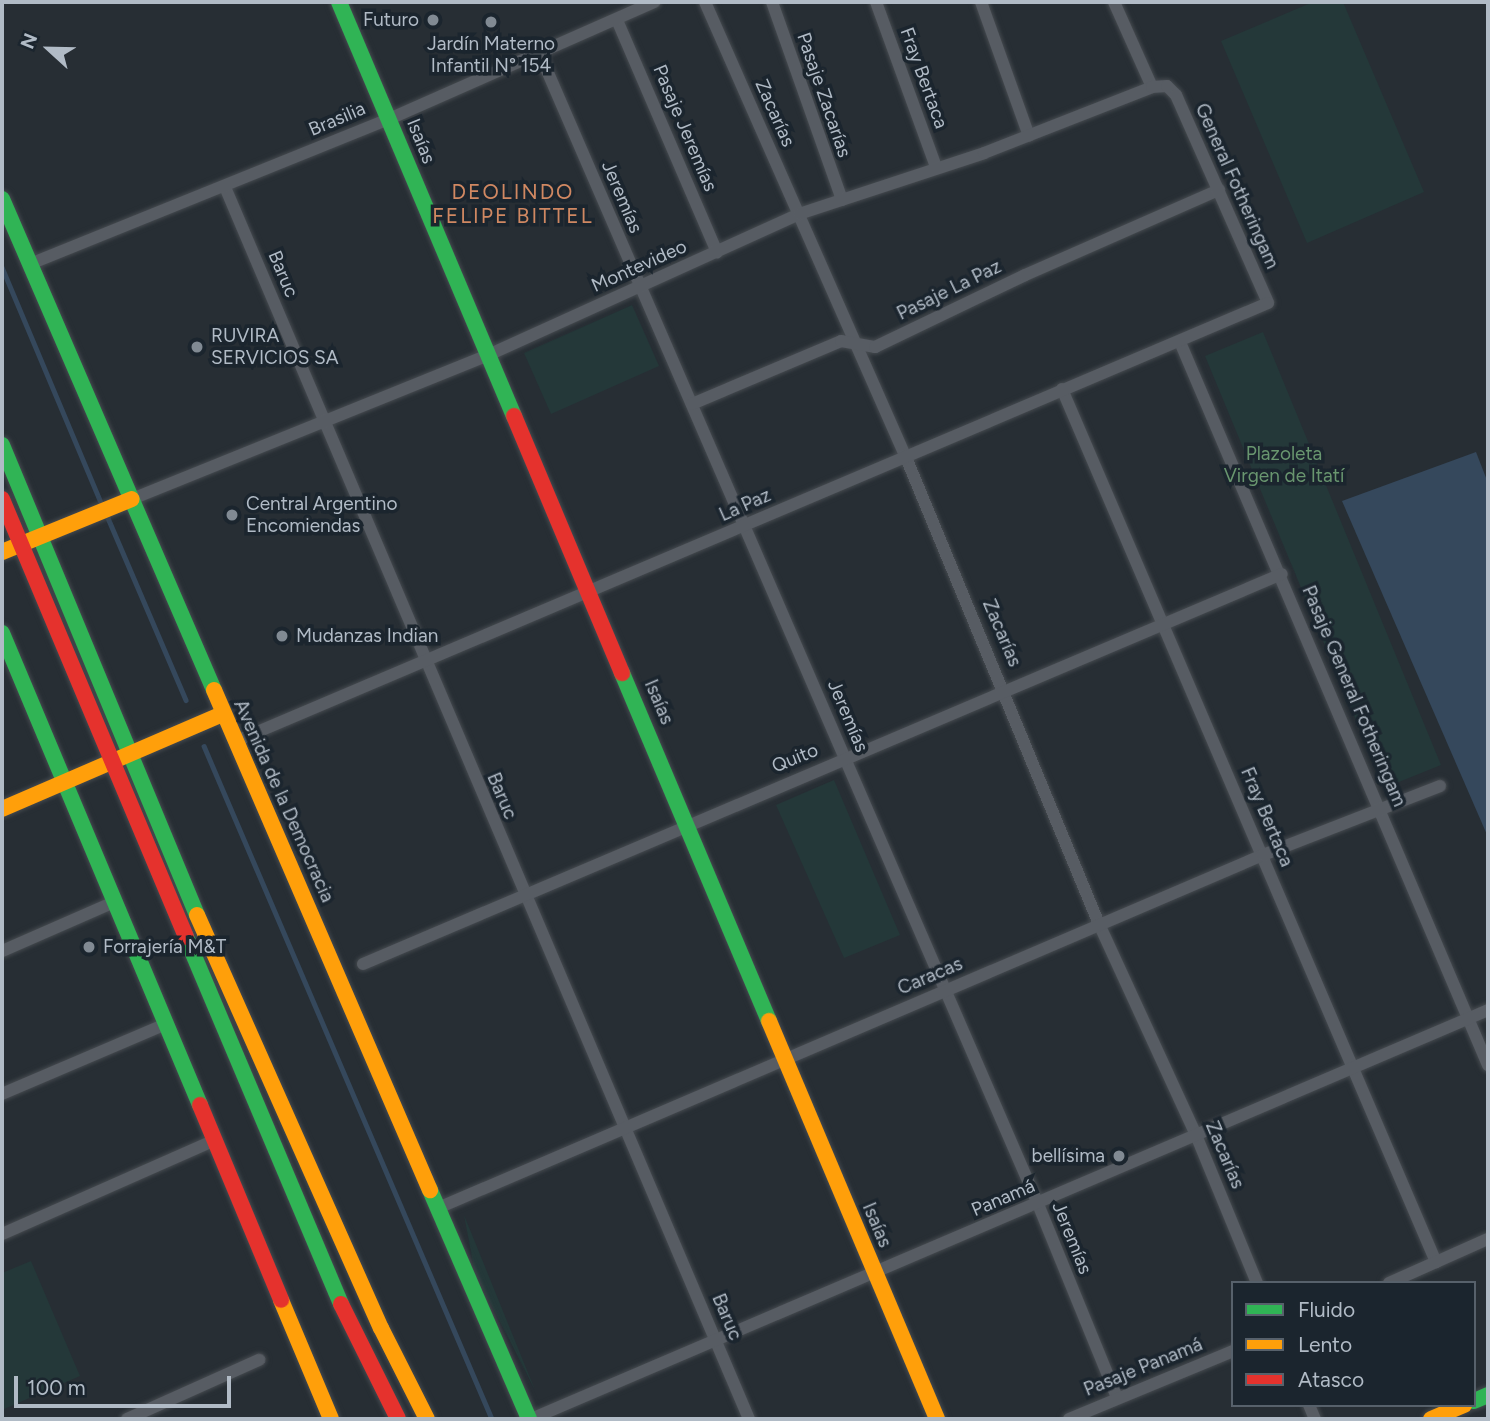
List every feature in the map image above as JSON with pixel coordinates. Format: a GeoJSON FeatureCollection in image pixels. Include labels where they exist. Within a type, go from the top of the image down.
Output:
{"type":"FeatureCollection","features":[{"type":"Feature","properties":{"kind":"main road","name":"Isaías"},"geometry":{"type":"LineString","coordinates":[[339,2],[486,356],[590,592],[783,1058],[937,1419]]}},
{"type":"Feature","properties":{"kind":"main road","name":"Avenida de la Democracia"},"geometry":{"type":"LineString","coordinates":[[2,199],[223,715],[530,1419]]}},
{"type":"Feature","properties":{"kind":"main road"},"geometry":{"type":"LineString","coordinates":[[2,445],[65,600],[133,754],[180,877],[381,1328],[427,1419]]}},
{"type":"Feature","properties":{"kind":"main road"},"geometry":{"type":"LineString","coordinates":[[2,499],[116,762],[348,1321],[397,1419]]}},
{"type":"Feature","properties":{"kind":"main road"},"geometry":{"type":"LineString","coordinates":[[2,552],[132,499]]}},
{"type":"Feature","properties":{"kind":"main road"},"geometry":{"type":"LineString","coordinates":[[2,633],[8,665],[65,782],[164,1025],[331,1419]]}},
{"type":"Feature","properties":{"kind":"main road"},"geometry":{"type":"LineString","coordinates":[[2,809],[223,715]]}},
{"type":"Feature","properties":{"kind":"main road"},"geometry":{"type":"LineString","coordinates":[[1438,1418],[1460,1407]]}},
{"type":"Feature","properties":{"kind":"street","name":"Brasilia"},"geometry":{"type":"LineString","coordinates":[[30,264],[389,119],[654,2]]}},
{"type":"Feature","properties":{"kind":"street","name":"Zacarías"},"geometry":{"type":"LineString","coordinates":[[705,2],[853,344],[905,455],[1005,689],[1099,925],[1196,1135],[1256,1281]]}},
{"type":"Feature","properties":{"kind":"street","name":"Pasaje Zacarías"},"geometry":{"type":"LineString","coordinates":[[772,2],[842,200]]}},
{"type":"Feature","properties":{"kind":"street","name":"Fray Bertaca"},"geometry":{"type":"LineString","coordinates":[[876,2],[936,167]]}},
{"type":"Feature","properties":{"kind":"street"},"geometry":{"type":"LineString","coordinates":[[981,2],[1029,136]]}},
{"type":"Feature","properties":{"kind":"street"},"geometry":{"type":"LineString","coordinates":[[1114,2],[1152,86]]}},
{"type":"Feature","properties":{"kind":"street","name":"Pasaje Jeremías"},"geometry":{"type":"LineString","coordinates":[[617,20],[718,252]]}},
{"type":"Feature","properties":{"kind":"street","name":"Jeremías"},"geometry":{"type":"LineString","coordinates":[[539,52],[846,758],[943,991],[1038,1204],[1117,1398]]}},
{"type":"Feature","properties":{"kind":"street","name":"Montevideo"},"geometry":{"type":"LineString","coordinates":[[132,499],[486,356],[799,214],[1029,136],[1152,86],[1167,86]]}},
{"type":"Feature","properties":{"kind":"street","name":"General Fotheringam"},"geometry":{"type":"LineString","coordinates":[[1167,86],[1176,96],[1268,303]]}},
{"type":"Feature","properties":{"kind":"street","name":"Baruc"},"geometry":{"type":"LineString","coordinates":[[225,187],[524,897],[625,1125],[749,1419]]}},
{"type":"Feature","properties":{"kind":"street","name":"Pasaje La Paz"},"geometry":{"type":"LineString","coordinates":[[692,404],[841,341],[875,347],[1219,190]]}},
{"type":"Feature","properties":{"kind":"street","name":"La Paz"},"geometry":{"type":"LineString","coordinates":[[236,741],[425,664],[746,527],[905,455],[1181,342],[1268,303]]}},
{"type":"Feature","properties":{"kind":"street","name":"Pasaje General Fotheringam"},"geometry":{"type":"LineString","coordinates":[[1181,342],[1488,1065]]}},
{"type":"Feature","properties":{"kind":"street","name":"Fray Bertaca"},"geometry":{"type":"LineString","coordinates":[[1062,389],[1436,1262]]}},
{"type":"Feature","properties":{"kind":"street","name":"Quito"},"geometry":{"type":"LineString","coordinates":[[363,964],[1005,689],[1282,575]]}},
{"type":"Feature","properties":{"kind":"street","name":"Caracas"},"geometry":{"type":"LineString","coordinates":[[438,1208],[625,1125],[1263,855],[1440,786]]}},
{"type":"Feature","properties":{"kind":"street"},"geometry":{"type":"LineString","coordinates":[[2,951],[114,902]]}},
{"type":"Feature","properties":{"kind":"street","name":"Panamá"},"geometry":{"type":"LineString","coordinates":[[530,1419],[1488,1010]]}},
{"type":"Feature","properties":{"kind":"street"},"geometry":{"type":"LineString","coordinates":[[2,1094],[164,1025]]}},
{"type":"Feature","properties":{"kind":"street"},"geometry":{"type":"LineString","coordinates":[[2,1234],[215,1140]]}},
{"type":"Feature","properties":{"kind":"street"},"geometry":{"type":"LineString","coordinates":[[1393,1281],[1488,1239]]}},
{"type":"Feature","properties":{"kind":"street","name":"Pasaje Panamá"},"geometry":{"type":"LineString","coordinates":[[1069,1419],[1231,1352]]}},
{"type":"Feature","properties":{"kind":"street"},"geometry":{"type":"LineString","coordinates":[[127,1419],[259,1360]]}},
{"type":"Feature","properties":{"kind":"green space"},"geometry":{"type":"Polygon","coordinates":[[[1313,2],[1343,2],[1424,192],[1307,243],[1221,41],[1313,2]]]}},
{"type":"Feature","properties":{"kind":"green space"},"geometry":{"type":"Polygon","coordinates":[[[632,305],[659,366],[551,414],[524,353],[632,305]]]}},
{"type":"Feature","properties":{"kind":"green space","name":"Plazoleta Virgen de Itatí"},"geometry":{"type":"Polygon","coordinates":[[[1263,332],[1441,765],[1384,788],[1205,356],[1263,332]]]}},
{"type":"Feature","properties":{"kind":"green space"},"geometry":{"type":"Polygon","coordinates":[[[834,780],[900,935],[844,958],[776,805],[834,780]]]}},
{"type":"Feature","properties":{"kind":"green space"},"geometry":{"type":"Polygon","coordinates":[[[464,1215],[535,1390],[475,1273],[464,1215]]]}},
{"type":"Feature","properties":{"kind":"green space"},"geometry":{"type":"Polygon","coordinates":[[[31,1261],[80,1376],[2,1410],[2,1273],[31,1261]]]}},
{"type":"Feature","properties":{"kind":"water"},"geometry":{"type":"Polygon","coordinates":[[[1476,452],[1488,483],[1488,837],[1342,501],[1476,452]]]}},
{"type":"Feature","properties":{"kind":"waterway"},"geometry":{"type":"LineString","coordinates":[[2,267],[101,502]]}},
{"type":"Feature","properties":{"kind":"waterway"},"geometry":{"type":"LineString","coordinates":[[108,518],[186,700]]}},
{"type":"Feature","properties":{"kind":"waterway"},"geometry":{"type":"LineString","coordinates":[[204,746],[492,1419]]}},
{"type":"Feature","properties":{"kind":"traffic: fast"},"geometry":{"type":"LineString","coordinates":[[339,2],[514,416]]}},
{"type":"Feature","properties":{"kind":"traffic: fast"},"geometry":{"type":"LineString","coordinates":[[2,199],[214,690]]}},
{"type":"Feature","properties":{"kind":"traffic: fast"},"geometry":{"type":"LineString","coordinates":[[2,445],[197,915]]}},
{"type":"Feature","properties":{"kind":"traffic: fast"},"geometry":{"type":"LineString","coordinates":[[2,633],[200,1105]]}},
{"type":"Feature","properties":{"kind":"traffic: fast"},"geometry":{"type":"LineString","coordinates":[[622,673],[769,1021]]}},
{"type":"Feature","properties":{"kind":"traffic: fast"},"geometry":{"type":"LineString","coordinates":[[186,937],[341,1304]]}},
{"type":"Feature","properties":{"kind":"traffic: fast"},"geometry":{"type":"LineString","coordinates":[[430,1190],[529,1419]]}},
{"type":"Feature","properties":{"kind":"traffic: fast"},"geometry":{"type":"LineString","coordinates":[[1476,1400],[1488,1395]]}},
{"type":"Feature","properties":{"kind":"traffic: slow"},"geometry":{"type":"LineString","coordinates":[[2,552],[132,499]]}},
{"type":"Feature","properties":{"kind":"traffic: slow"},"geometry":{"type":"LineString","coordinates":[[214,690],[430,1190]]}},
{"type":"Feature","properties":{"kind":"traffic: slow"},"geometry":{"type":"LineString","coordinates":[[2,809],[223,714]]}},
{"type":"Feature","properties":{"kind":"traffic: slow"},"geometry":{"type":"LineString","coordinates":[[197,915],[381,1328],[427,1419]]}},
{"type":"Feature","properties":{"kind":"traffic: slow"},"geometry":{"type":"LineString","coordinates":[[769,1021],[937,1419]]}},
{"type":"Feature","properties":{"kind":"traffic: slow"},"geometry":{"type":"LineString","coordinates":[[281,1300],[331,1419]]}},
{"type":"Feature","properties":{"kind":"traffic: slow"},"geometry":{"type":"LineString","coordinates":[[1431,1419],[1459,1407]]}},
{"type":"Feature","properties":{"kind":"traffic: jam"},"geometry":{"type":"LineString","coordinates":[[514,416],[622,673]]}},
{"type":"Feature","properties":{"kind":"traffic: jam"},"geometry":{"type":"LineString","coordinates":[[2,499],[186,937]]}},
{"type":"Feature","properties":{"kind":"traffic: jam"},"geometry":{"type":"LineString","coordinates":[[200,1105],[281,1300]]}},
{"type":"Feature","properties":{"kind":"traffic: jam"},"geometry":{"type":"LineString","coordinates":[[341,1304],[398,1419]]}},
{"type":"Feature","properties":{"kind":"place","name":"Futuro"},"geometry":{"type":"Point","coordinates":[433,20]}},
{"type":"Feature","properties":{"kind":"place","name":"Jardín Materno Infantil N° 154"},"geometry":{"type":"Point","coordinates":[491,22]}},
{"type":"Feature","properties":{"kind":"place","name":"RUVIRA SERVICIOS SA"},"geometry":{"type":"Point","coordinates":[197,347]}},
{"type":"Feature","properties":{"kind":"place","name":"Central Argentino Encomiendas"},"geometry":{"type":"Point","coordinates":[232,515]}},
{"type":"Feature","properties":{"kind":"place","name":"Mudanzas Indian"},"geometry":{"type":"Point","coordinates":[282,636]}},
{"type":"Feature","properties":{"kind":"place","name":"Forrajería M&T"},"geometry":{"type":"Point","coordinates":[89,947]}},
{"type":"Feature","properties":{"kind":"place","name":"bellísima"},"geometry":{"type":"Point","coordinates":[1119,1156]}},
{"type":"Feature","properties":{"kind":"district","name":"DEOLINDO FELIPE BITTEL"},"geometry":{"type":"Point","coordinates":[513,204]}}]}
